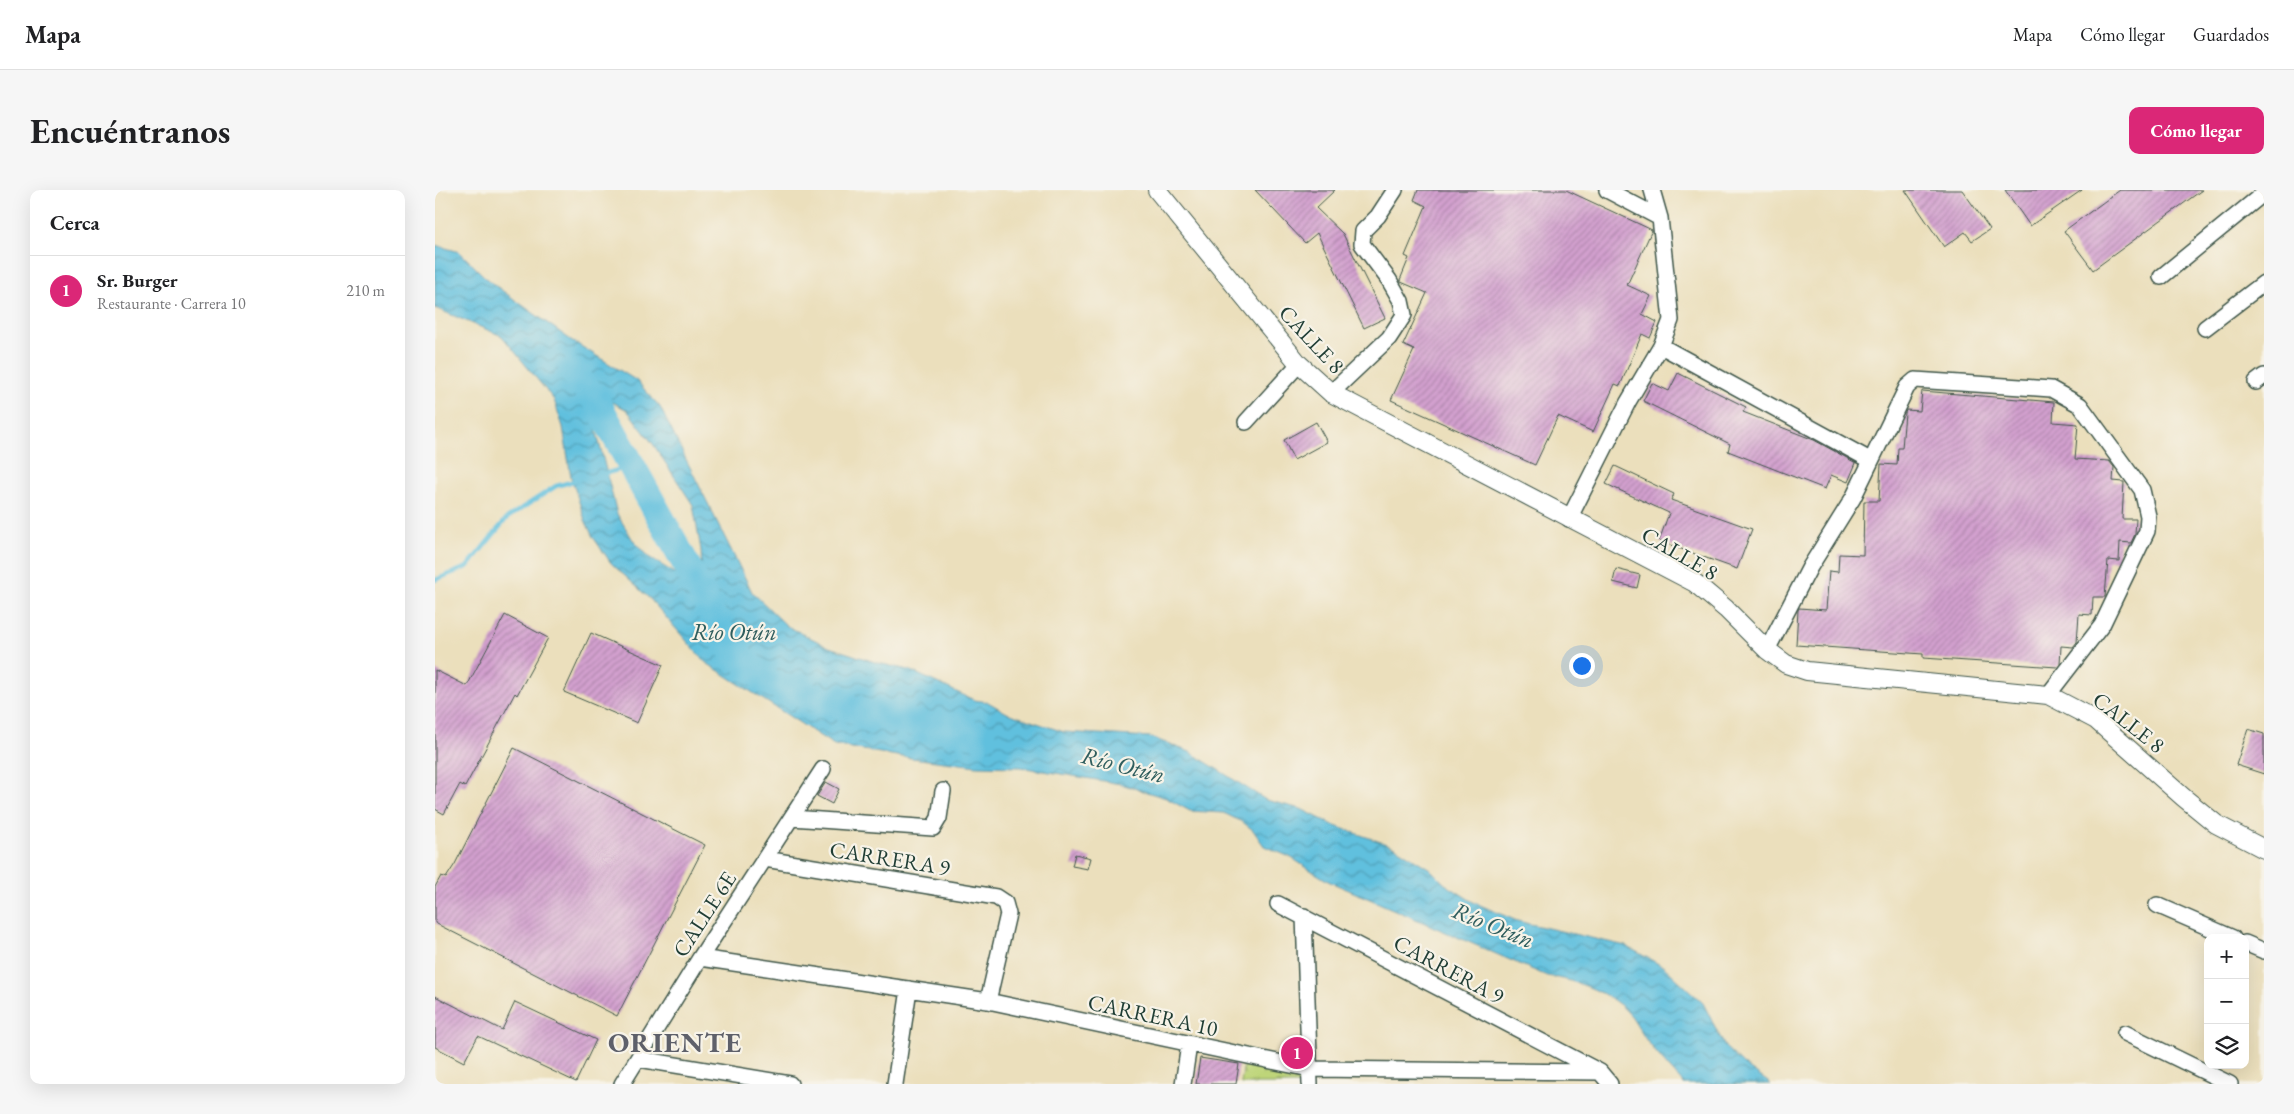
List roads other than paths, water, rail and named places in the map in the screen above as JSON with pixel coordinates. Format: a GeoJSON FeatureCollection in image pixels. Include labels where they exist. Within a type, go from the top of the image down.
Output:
{"type":"FeatureCollection","features":[{"type":"Feature","properties":{"kind":"street","name":"CALLE 8"},"geometry":{"type":"LineString","coordinates":[[1157,190],[1299,364],[1331,393],[1569,519],[1695,583],[1726,609],[1767,650],[1786,664],[1807,671],[2048,695],[2096,720],[2216,824],[2264,849]]}},
{"type":"Feature","properties":{"kind":"street"},"geometry":{"type":"LineString","coordinates":[[1331,393],[1389,338],[1404,315],[1401,301],[1389,280],[1362,244],[1363,231],[1378,216],[1395,190]]}},
{"type":"Feature","properties":{"kind":"street"},"geometry":{"type":"LineString","coordinates":[[1607,190],[1660,218]]}},
{"type":"Feature","properties":{"kind":"street"},"geometry":{"type":"LineString","coordinates":[[1569,519],[1624,410],[1661,346],[1671,320],[1660,218],[1651,190]]}},
{"type":"Feature","properties":{"kind":"street"},"geometry":{"type":"LineString","coordinates":[[2161,276],[2264,193]]}},
{"type":"Feature","properties":{"kind":"street"},"geometry":{"type":"LineString","coordinates":[[2205,328],[2264,283]]}},
{"type":"Feature","properties":{"kind":"street"},"geometry":{"type":"LineString","coordinates":[[1661,346],[1870,460]]}},
{"type":"Feature","properties":{"kind":"street"},"geometry":{"type":"LineString","coordinates":[[1246,422],[1299,364]]}},
{"type":"Feature","properties":{"kind":"street"},"geometry":{"type":"LineString","coordinates":[[1767,650],[1810,567],[1853,498],[1907,387],[1915,380],[2051,389],[2080,405],[2142,490],[2148,516],[2147,531],[2102,625],[2048,695]]}},
{"type":"Feature","properties":{"kind":"street","name":"CALLE 6E"},"geometry":{"type":"LineString","coordinates":[[622,1084],[700,958],[793,818],[823,769]]}},
{"type":"Feature","properties":{"kind":"street"},"geometry":{"type":"LineString","coordinates":[[793,818],[933,828],[939,818],[943,791]]}},
{"type":"Feature","properties":{"kind":"street","name":"CARRERA 9"},"geometry":{"type":"LineString","coordinates":[[765,859],[996,897],[1005,903],[1008,914],[988,1001]]}},
{"type":"Feature","properties":{"kind":"street","name":"CARRERA 9"},"geometry":{"type":"LineString","coordinates":[[1277,904],[1304,916],[1610,1084]]}},
{"type":"Feature","properties":{"kind":"street"},"geometry":{"type":"LineString","coordinates":[[2157,905],[2224,934]]}},
{"type":"Feature","properties":{"kind":"street"},"geometry":{"type":"LineString","coordinates":[[1304,916],[1310,1076]]}},
{"type":"Feature","properties":{"kind":"street"},"geometry":{"type":"LineString","coordinates":[[2249,945],[2264,951]]}},
{"type":"Feature","properties":{"kind":"street","name":"CARRERA 10"},"geometry":{"type":"LineString","coordinates":[[700,958],[988,1001],[1189,1045],[1310,1076],[1600,1078]]}},
{"type":"Feature","properties":{"kind":"street"},"geometry":{"type":"LineString","coordinates":[[895,1084],[909,989]]}},
{"type":"Feature","properties":{"kind":"street"},"geometry":{"type":"LineString","coordinates":[[2125,1033],[2230,1084]]}},
{"type":"Feature","properties":{"kind":"street"},"geometry":{"type":"LineString","coordinates":[[1183,1084],[1189,1045]]}},
{"type":"Feature","properties":{"kind":"street"},"geometry":{"type":"LineString","coordinates":[[639,1059],[790,1084]]}},
{"type":"Feature","properties":{"kind":"water","name":"Río Otún"},"geometry":{"type":"Polygon","coordinates":[[[435,245],[460,252],[487,279],[504,292],[571,340],[637,381],[660,407],[752,592],[787,626],[829,647],[878,663],[909,670],[974,700],[988,702],[1007,713],[1064,732],[1150,737],[1190,752],[1266,800],[1301,809],[1335,826],[1395,847],[1430,869],[1445,884],[1473,902],[1517,921],[1626,946],[1664,967],[1703,1003],[1725,1047],[1744,1065],[1771,1084],[1684,1084],[1648,1043],[1632,1017],[1624,1008],[1604,994],[1570,981],[1547,976],[1328,881],[1290,857],[1264,846],[1253,830],[1224,813],[1190,811],[1166,798],[1121,784],[1020,767],[977,766],[903,757],[834,745],[705,662],[651,600],[611,563],[593,537],[585,520],[571,477],[563,427],[554,400],[502,336],[435,308],[435,245]],[[602,396],[589,402],[617,514],[633,540],[647,556],[676,574],[703,595],[701,550],[693,505],[653,444],[627,410],[602,396]],[[768,679],[767,684],[801,704],[876,726],[939,737],[947,731],[937,722],[892,708],[768,679]]]}},
{"type":"Feature","properties":{"kind":"waterway","name":"Río Otún"},"geometry":{"type":"LineString","coordinates":[[572,371],[595,399],[703,595],[726,644],[766,681],[828,703],[874,715],[982,736]]}},
{"type":"Feature","properties":{"kind":"waterway"},"geometry":{"type":"LineString","coordinates":[[600,475],[632,466]]}},
{"type":"Feature","properties":{"kind":"waterway"},"geometry":{"type":"LineString","coordinates":[[435,580],[467,567],[507,518],[556,486],[578,480]]}},
{"type":"Feature","properties":{"kind":"place","name":"Sr. Burger"},"geometry":{"type":"Point","coordinates":[1297,1053]}},
{"type":"Feature","properties":{"kind":"district","name":"ORIENTE"},"geometry":{"type":"Point","coordinates":[675,1042]}}]}
